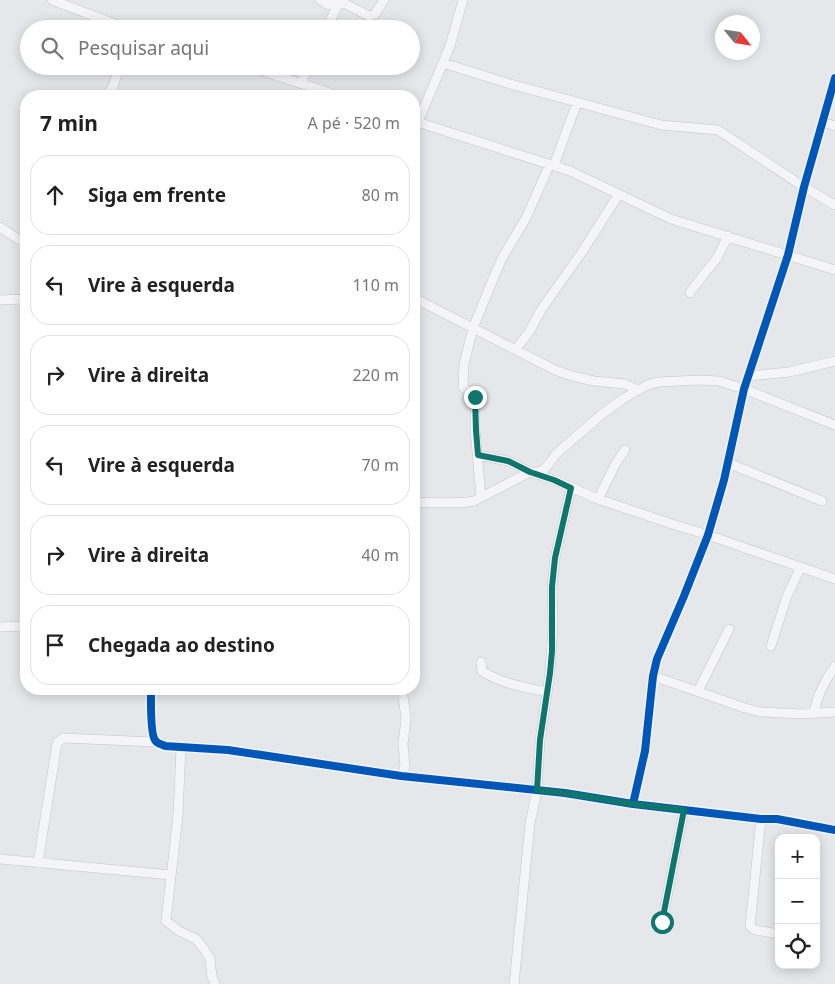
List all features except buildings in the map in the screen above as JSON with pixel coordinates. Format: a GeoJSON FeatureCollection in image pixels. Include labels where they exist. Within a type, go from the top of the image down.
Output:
{"type":"FeatureCollection","features":[{"type":"Feature","properties":{"kind":"street"},"geometry":{"type":"LineString","coordinates":[[52,0],[74,4],[109,20]]}},
{"type":"Feature","properties":{"kind":"street"},"geometry":{"type":"LineString","coordinates":[[320,0],[328,5],[340,1],[369,16],[376,14],[384,0]]}},
{"type":"Feature","properties":{"kind":"street"},"geometry":{"type":"LineString","coordinates":[[420,112],[444,63],[463,0]]}},
{"type":"Feature","properties":{"kind":"street"},"geometry":{"type":"LineString","coordinates":[[330,20],[340,1]]}},
{"type":"Feature","properties":{"kind":"street"},"geometry":{"type":"LineString","coordinates":[[444,63],[577,103],[662,125],[718,130],[804,187],[835,205]]}},
{"type":"Feature","properties":{"kind":"street"},"geometry":{"type":"LineString","coordinates":[[111,90],[117,75]]}},
{"type":"Feature","properties":{"kind":"street"},"geometry":{"type":"LineString","coordinates":[[276,75],[320,90]]}},
{"type":"Feature","properties":{"kind":"street"},"geometry":{"type":"LineString","coordinates":[[301,83],[305,75]]}},
{"type":"Feature","properties":{"kind":"street"},"geometry":{"type":"LineString","coordinates":[[633,804],[645,751],[653,676],[657,659],[708,535],[724,480],[744,389],[788,255],[804,187],[835,78]]}},
{"type":"Feature","properties":{"kind":"street"},"geometry":{"type":"LineString","coordinates":[[481,497],[475,397],[463,387],[464,364],[473,328],[501,260],[526,218],[552,165],[577,103]]}},
{"type":"Feature","properties":{"kind":"street"},"geometry":{"type":"LineString","coordinates":[[822,122],[835,126]]}},
{"type":"Feature","properties":{"kind":"street"},"geometry":{"type":"LineString","coordinates":[[420,124],[570,171],[671,219],[835,270]]}},
{"type":"Feature","properties":{"kind":"street"},"geometry":{"type":"LineString","coordinates":[[516,349],[619,194]]}},
{"type":"Feature","properties":{"kind":"street"},"geometry":{"type":"LineString","coordinates":[[0,226],[20,240]]}},
{"type":"Feature","properties":{"kind":"street"},"geometry":{"type":"LineString","coordinates":[[690,293],[717,258],[728,236]]}},
{"type":"Feature","properties":{"kind":"street"},"geometry":{"type":"LineString","coordinates":[[0,300],[20,299]]}},
{"type":"Feature","properties":{"kind":"street"},"geometry":{"type":"LineString","coordinates":[[420,301],[555,370],[594,380],[625,384],[638,390]]}},
{"type":"Feature","properties":{"kind":"street"},"geometry":{"type":"LineString","coordinates":[[748,376],[789,372],[835,361]]}},
{"type":"Feature","properties":{"kind":"street"},"geometry":{"type":"LineString","coordinates":[[420,503],[465,503],[474,501],[530,472],[540,471],[549,464],[556,454],[602,414],[638,390],[659,382],[719,381],[835,425]]}},
{"type":"Feature","properties":{"kind":"street"},"geometry":{"type":"LineString","coordinates":[[598,499],[616,463],[625,450]]}},
{"type":"Feature","properties":{"kind":"street"},"geometry":{"type":"LineString","coordinates":[[478,455],[508,461],[530,472],[598,499],[835,579]]}},
{"type":"Feature","properties":{"kind":"street"},"geometry":{"type":"LineString","coordinates":[[728,463],[822,501]]}},
{"type":"Feature","properties":{"kind":"street"},"geometry":{"type":"LineString","coordinates":[[549,464],[554,480]]}},
{"type":"Feature","properties":{"kind":"street"},"geometry":{"type":"LineString","coordinates":[[514,984],[530,823],[537,790],[540,740],[552,651],[552,587],[555,558],[571,488]]}},
{"type":"Feature","properties":{"kind":"street"},"geometry":{"type":"LineString","coordinates":[[771,646],[787,596],[800,567]]}},
{"type":"Feature","properties":{"kind":"street"},"geometry":{"type":"LineString","coordinates":[[0,627],[20,626]]}},
{"type":"Feature","properties":{"kind":"street"},"geometry":{"type":"LineString","coordinates":[[698,691],[729,629]]}},
{"type":"Feature","properties":{"kind":"street"},"geometry":{"type":"LineString","coordinates":[[481,662],[482,671],[490,676],[509,684],[547,692]]}},
{"type":"Feature","properties":{"kind":"street"},"geometry":{"type":"LineString","coordinates":[[814,713],[815,704],[820,692],[835,666]]}},
{"type":"Feature","properties":{"kind":"street"},"geometry":{"type":"LineString","coordinates":[[653,676],[761,712],[802,714],[835,712]]}},
{"type":"Feature","properties":{"kind":"street"},"geometry":{"type":"LineString","coordinates":[[151,695],[152,726],[156,742]]}},
{"type":"Feature","properties":{"kind":"street"},"geometry":{"type":"LineString","coordinates":[[401,776],[405,766],[403,744],[406,718],[403,695]]}},
{"type":"Feature","properties":{"kind":"street"},"geometry":{"type":"LineString","coordinates":[[38,862],[57,743],[62,738],[156,742],[165,746],[228,750],[401,776],[565,793],[633,804],[761,819],[776,819],[835,830]]}},
{"type":"Feature","properties":{"kind":"street"},"geometry":{"type":"LineString","coordinates":[[181,747],[178,815],[166,921],[179,931],[196,939],[204,949],[210,959],[212,978],[215,984]]}},
{"type":"Feature","properties":{"kind":"street"},"geometry":{"type":"LineString","coordinates":[[405,766],[414,777]]}},
{"type":"Feature","properties":{"kind":"street"},"geometry":{"type":"LineString","coordinates":[[662,922],[684,810]]}},
{"type":"Feature","properties":{"kind":"street"},"geometry":{"type":"LineString","coordinates":[[761,819],[750,926],[754,930],[775,933]]}},
{"type":"Feature","properties":{"kind":"street"},"geometry":{"type":"LineString","coordinates":[[0,859],[171,875]]}},
{"type":"Feature","properties":{"kind":"cycle path"},"geometry":{"type":"LineString","coordinates":[[633,804],[645,751],[653,676],[657,659],[708,535],[724,480],[744,389],[788,255],[804,187],[835,78]]}},
{"type":"Feature","properties":{"kind":"cycle path"},"geometry":{"type":"LineString","coordinates":[[151,695],[153,736],[157,742],[165,746],[228,750],[401,776],[565,793],[633,804],[761,819],[777,819],[835,830]]}},
{"type":"Feature","properties":{"kind":"route"},"geometry":{"type":"LineString","coordinates":[[475,397],[478,455],[508,461],[571,488],[555,558],[552,587],[552,651],[540,740],[537,790],[684,810],[662,922]]}}]}
